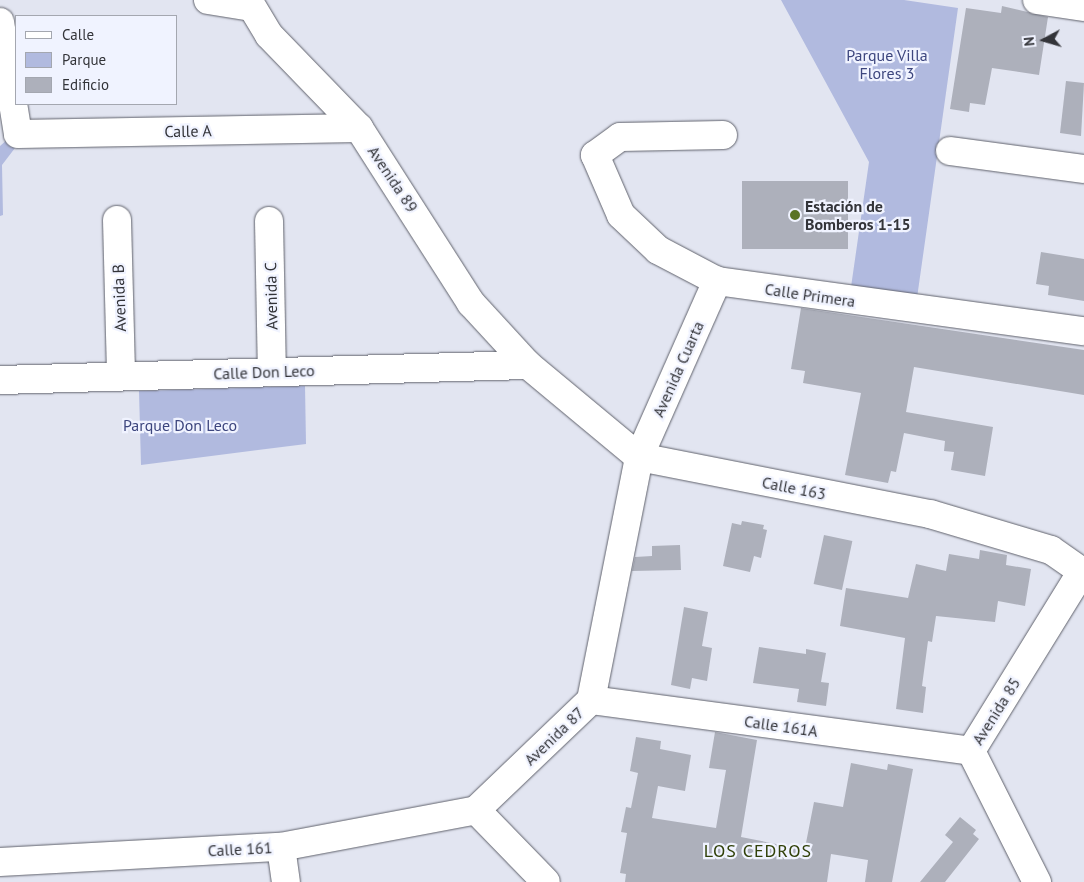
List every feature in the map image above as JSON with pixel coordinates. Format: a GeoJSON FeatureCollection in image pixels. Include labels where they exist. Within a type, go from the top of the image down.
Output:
{"type":"FeatureCollection","features":[{"type":"Feature","properties":{"kind":"street"},"geometry":{"type":"LineString","coordinates":[[208,0],[250,3]]}},
{"type":"Feature","properties":{"kind":"street"},"geometry":{"type":"LineString","coordinates":[[1037,0],[1084,7]]}},
{"type":"Feature","properties":{"kind":"street","name":"Avenida 89"},"geometry":{"type":"LineString","coordinates":[[250,3],[269,35],[359,128],[470,304],[528,365]]}},
{"type":"Feature","properties":{"kind":"street","name":"Calle A"},"geometry":{"type":"LineString","coordinates":[[0,22],[18,134],[359,128]]}},
{"type":"Feature","properties":{"kind":"street","name":"Calle Primera"},"geometry":{"type":"LineString","coordinates":[[723,135],[620,137],[595,155],[622,215],[658,250],[717,281],[1084,331]]}},
{"type":"Feature","properties":{"kind":"street"},"geometry":{"type":"LineString","coordinates":[[950,151],[1084,169]]}},
{"type":"Feature","properties":{"kind":"street","name":"Avenida B"},"geometry":{"type":"LineString","coordinates":[[117,220],[121,376]]}},
{"type":"Feature","properties":{"kind":"street","name":"Avenida C"},"geometry":{"type":"LineString","coordinates":[[269,221],[272,372]]}},
{"type":"Feature","properties":{"kind":"street","name":"Avenida Cuarta"},"geometry":{"type":"LineString","coordinates":[[639,457],[717,281]]}},
{"type":"Feature","properties":{"kind":"street","name":"Calle Don Leco"},"geometry":{"type":"LineString","coordinates":[[0,380],[528,365]]}},
{"type":"Feature","properties":{"kind":"street","name":"Calle 163"},"geometry":{"type":"LineString","coordinates":[[528,365],[639,457],[930,514],[1051,550],[1083,572]]}},
{"type":"Feature","properties":{"kind":"street","name":"Avenida 87"},"geometry":{"type":"LineString","coordinates":[[476,810],[591,700],[639,457]]}},
{"type":"Feature","properties":{"kind":"street","name":"Avenida 85"},"geometry":{"type":"LineString","coordinates":[[1037,882],[971,751],[1083,572]]}},
{"type":"Feature","properties":{"kind":"street","name":"Calle 161A"},"geometry":{"type":"LineString","coordinates":[[591,700],[971,751]]}},
{"type":"Feature","properties":{"kind":"street"},"geometry":{"type":"LineString","coordinates":[[476,810],[546,882]]}},
{"type":"Feature","properties":{"kind":"street","name":"Calle 161"},"geometry":{"type":"LineString","coordinates":[[0,862],[36,871],[281,847],[476,810]]}},
{"type":"Feature","properties":{"kind":"street"},"geometry":{"type":"LineString","coordinates":[[281,847],[286,882]]}},
{"type":"Feature","properties":{"kind":"green space","name":"Parque Villa Flores 3"},"geometry":{"type":"Polygon","coordinates":[[[781,0],[904,0],[958,8],[917,298],[851,287],[869,162],[781,0]]]}},
{"type":"Feature","properties":{"kind":"green space"},"geometry":{"type":"Polygon","coordinates":[[[8,139],[15,148],[2,165],[3,215],[0,216],[0,146],[8,139]]]}},
{"type":"Feature","properties":{"kind":"green space","name":"Parque Don Leco"},"geometry":{"type":"Polygon","coordinates":[[[305,386],[306,444],[141,465],[139,391],[305,386]]]}},
{"type":"Feature","properties":{"kind":"building"},"geometry":{"type":"Polygon","coordinates":[[[1002,6],[1048,17],[1039,75],[992,68],[985,105],[970,103],[969,112],[950,109],[966,8],[1001,13],[1002,6]]]}},
{"type":"Feature","properties":{"kind":"building"},"geometry":{"type":"Polygon","coordinates":[[[1066,81],[1084,83],[1081,136],[1060,133],[1066,81]]]}},
{"type":"Feature","properties":{"kind":"building","name":"Estación de Bomberos 1-15"},"geometry":{"type":"Polygon","coordinates":[[[742,181],[848,181],[848,249],[742,249],[742,181]]]}},
{"type":"Feature","properties":{"kind":"building"},"geometry":{"type":"Polygon","coordinates":[[[1041,252],[1084,259],[1084,301],[1048,295],[1049,286],[1036,284],[1041,252]]]}},
{"type":"Feature","properties":{"kind":"building"},"geometry":{"type":"Polygon","coordinates":[[[801,308],[1084,350],[1084,395],[914,367],[906,412],[993,427],[985,476],[951,470],[954,452],[944,451],[945,441],[904,433],[896,472],[891,471],[888,483],[845,475],[861,393],[803,383],[805,371],[791,369],[801,308]]]}},
{"type":"Feature","properties":{"kind":"building"},"geometry":{"type":"Polygon","coordinates":[[[742,521],[764,525],[763,529],[767,530],[761,558],[754,556],[750,572],[723,566],[732,523],[741,525],[742,521]]]}},
{"type":"Feature","properties":{"kind":"building"},"geometry":{"type":"Polygon","coordinates":[[[824,535],[852,541],[842,590],[814,584],[824,535]]]}},
{"type":"Feature","properties":{"kind":"building"},"geometry":{"type":"Polygon","coordinates":[[[680,545],[681,570],[632,571],[635,557],[652,556],[652,546],[680,545]]]}},
{"type":"Feature","properties":{"kind":"building"},"geometry":{"type":"Polygon","coordinates":[[[980,550],[1007,555],[1006,565],[1031,569],[1025,606],[998,601],[995,622],[936,616],[932,642],[928,641],[922,686],[926,687],[923,713],[896,709],[905,638],[840,626],[846,588],[908,598],[916,564],[946,571],[949,554],[979,559],[980,550]]]}},
{"type":"Feature","properties":{"kind":"building"},"geometry":{"type":"Polygon","coordinates":[[[684,607],[708,612],[702,646],[712,648],[707,681],[692,678],[690,689],[671,685],[684,607]]]}},
{"type":"Feature","properties":{"kind":"building"},"geometry":{"type":"Polygon","coordinates":[[[759,647],[806,654],[806,649],[826,653],[821,682],[829,683],[826,706],[797,702],[799,689],[753,683],[759,647]]]}},
{"type":"Feature","properties":{"kind":"building"},"geometry":{"type":"Polygon","coordinates":[[[715,732],[757,740],[741,837],[781,845],[805,848],[814,802],[843,807],[851,763],[887,770],[888,764],[913,769],[892,882],[865,882],[868,860],[831,854],[827,882],[625,882],[626,874],[620,873],[627,833],[621,832],[626,807],[631,808],[638,773],[630,771],[636,737],[661,741],[660,749],[691,755],[685,791],[658,786],[652,818],[716,828],[726,770],[709,768],[715,732]]]}},
{"type":"Feature","properties":{"kind":"building"},"geometry":{"type":"Polygon","coordinates":[[[960,817],[976,830],[973,834],[979,839],[945,882],[920,882],[953,842],[945,835],[960,817]]]}},
{"type":"Feature","properties":{"kind":"place","name":"Estación de Bomberos 1-15"},"geometry":{"type":"Point","coordinates":[795,215]}},
{"type":"Feature","properties":{"kind":"district","name":"LOS CEDROS"},"geometry":{"type":"Point","coordinates":[758,851]}}]}
